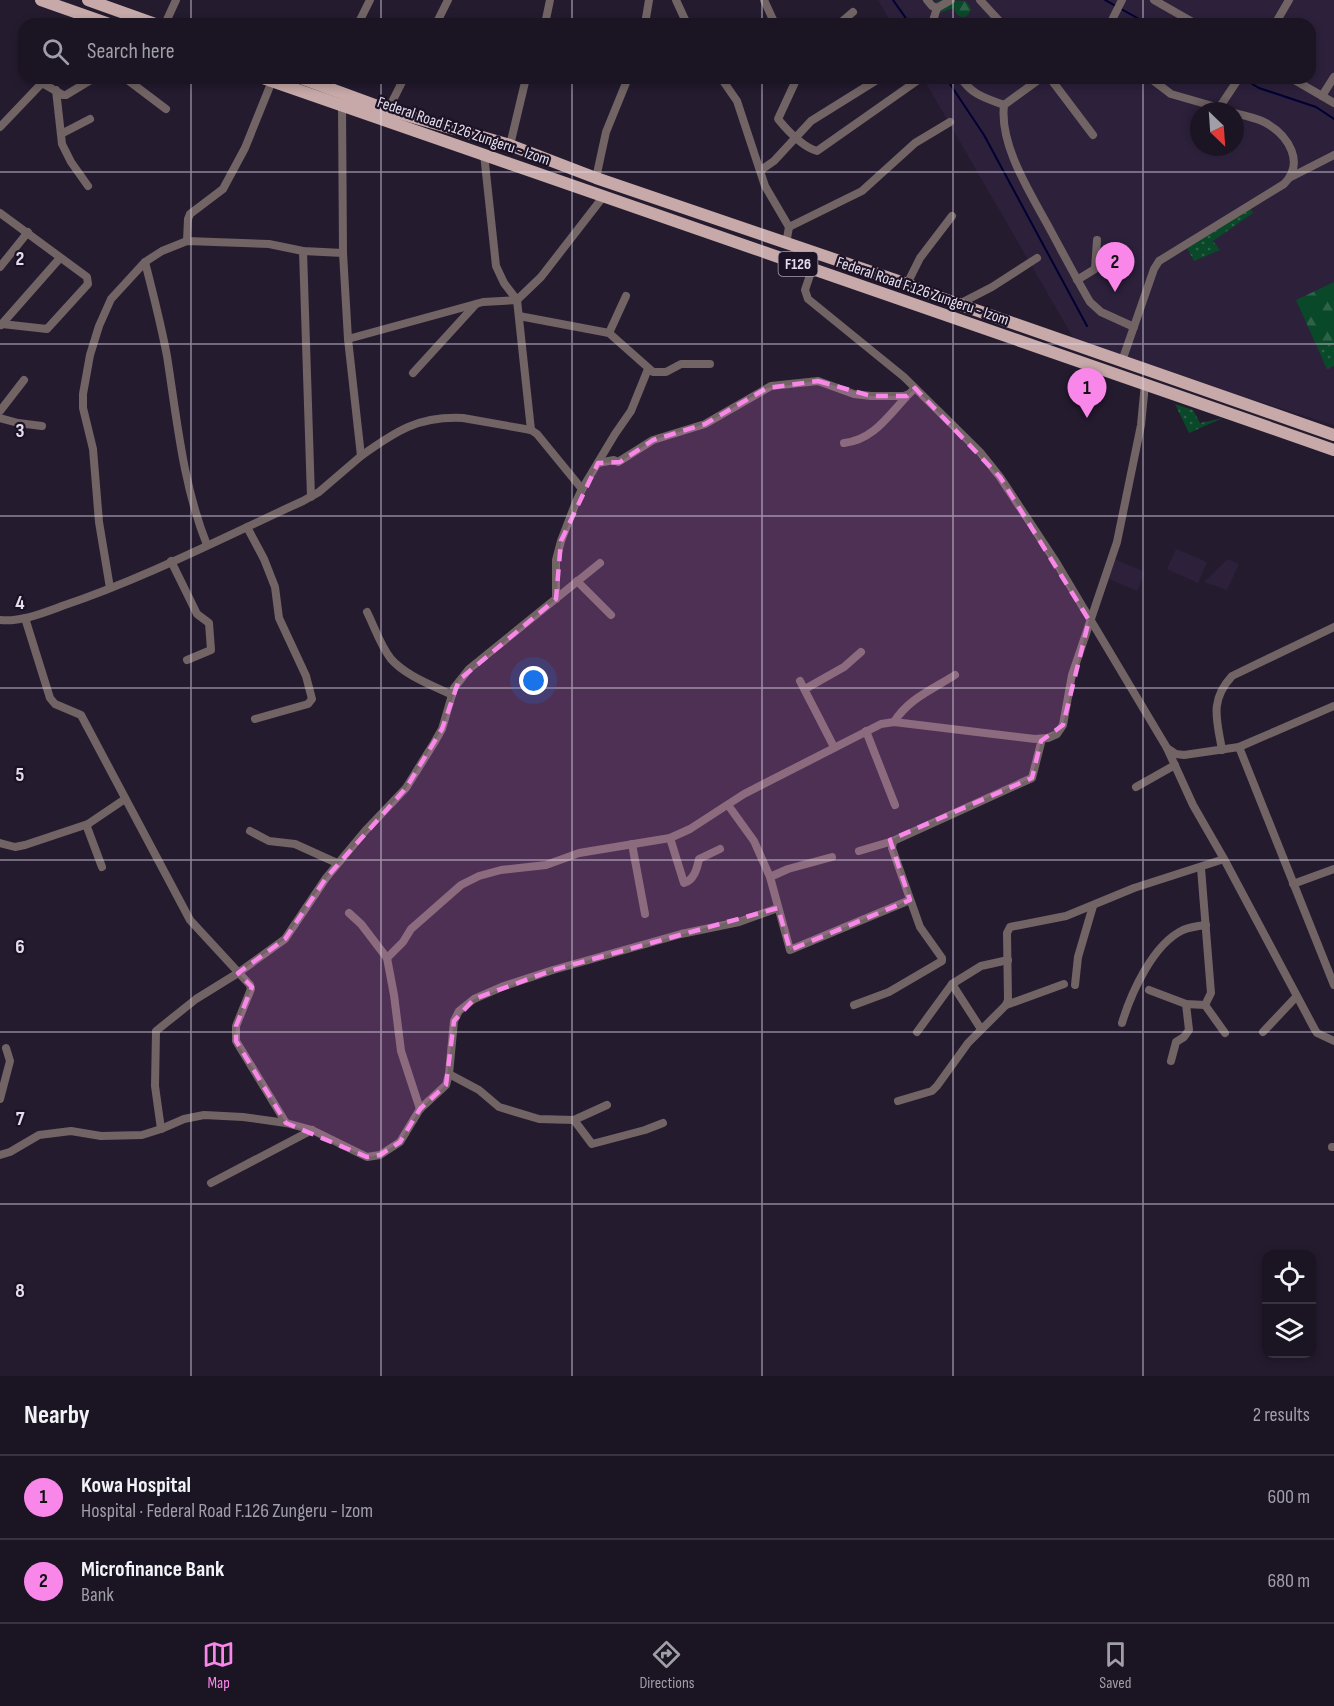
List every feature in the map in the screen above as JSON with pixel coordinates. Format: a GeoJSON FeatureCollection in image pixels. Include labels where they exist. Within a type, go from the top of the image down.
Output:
{"type":"FeatureCollection","features":[{"type":"Feature","properties":{"kind":"main road"},"geometry":{"type":"LineString","coordinates":[[40,0],[82,18]]}},
{"type":"Feature","properties":{"kind":"main road"},"geometry":{"type":"LineString","coordinates":[[95,1],[139,18]]}},
{"type":"Feature","properties":{"kind":"main road","name":"Federal Road F.126 Zungeru - Izom"},"geometry":{"type":"LineString","coordinates":[[279,84],[1334,450]]}},
{"type":"Feature","properties":{"kind":"main road","name":"Federal Road F.126 Zungeru - Izom"},"geometry":{"type":"LineString","coordinates":[[330,84],[388,110],[510,146],[1334,435]]}},
{"type":"Feature","properties":{"kind":"main road"},"geometry":{"type":"LineString","coordinates":[[935,312],[941,298]]}},
{"type":"Feature","properties":{"kind":"street"},"geometry":{"type":"LineString","coordinates":[[168,18],[176,0]]}},
{"type":"Feature","properties":{"kind":"street"},"geometry":{"type":"LineString","coordinates":[[361,18],[370,0]]}},
{"type":"Feature","properties":{"kind":"street"},"geometry":{"type":"LineString","coordinates":[[439,18],[448,0]]}},
{"type":"Feature","properties":{"kind":"street"},"geometry":{"type":"LineString","coordinates":[[546,18],[550,0]]}},
{"type":"Feature","properties":{"kind":"street"},"geometry":{"type":"LineString","coordinates":[[646,18],[649,0]]}},
{"type":"Feature","properties":{"kind":"street"},"geometry":{"type":"LineString","coordinates":[[676,0],[684,18]]}},
{"type":"Feature","properties":{"kind":"street"},"geometry":{"type":"LineString","coordinates":[[927,0],[937,8]]}},
{"type":"Feature","properties":{"kind":"street"},"geometry":{"type":"LineString","coordinates":[[934,18],[937,8],[951,0]]}},
{"type":"Feature","properties":{"kind":"street"},"geometry":{"type":"LineString","coordinates":[[980,0],[996,18]]}},
{"type":"Feature","properties":{"kind":"street"},"geometry":{"type":"LineString","coordinates":[[1112,18],[1122,0]]}},
{"type":"Feature","properties":{"kind":"street"},"geometry":{"type":"LineString","coordinates":[[1154,0],[1167,3],[1188,18]]}},
{"type":"Feature","properties":{"kind":"street"},"geometry":{"type":"LineString","coordinates":[[1278,18],[1289,0]]}},
{"type":"Feature","properties":{"kind":"street"},"geometry":{"type":"LineString","coordinates":[[767,2],[773,18]]}},
{"type":"Feature","properties":{"kind":"street"},"geometry":{"type":"LineString","coordinates":[[846,18],[853,12]]}},
{"type":"Feature","properties":{"kind":"street"},"geometry":{"type":"LineString","coordinates":[[1322,96],[1334,77]]}},
{"type":"Feature","properties":{"kind":"street"},"geometry":{"type":"LineString","coordinates":[[0,127],[39,84]]}},
{"type":"Feature","properties":{"kind":"street"},"geometry":{"type":"LineString","coordinates":[[46,84],[66,95],[84,84]]}},
{"type":"Feature","properties":{"kind":"street"},"geometry":{"type":"LineString","coordinates":[[133,84],[166,109]]}},
{"type":"Feature","properties":{"kind":"street"},"geometry":{"type":"LineString","coordinates":[[187,241],[190,214],[223,189],[245,148],[266,84]]}},
{"type":"Feature","properties":{"kind":"street"},"geometry":{"type":"LineString","coordinates":[[388,110],[401,84]]}},
{"type":"Feature","properties":{"kind":"street"},"geometry":{"type":"LineString","coordinates":[[510,146],[524,84]]}},
{"type":"Feature","properties":{"kind":"street"},"geometry":{"type":"LineString","coordinates":[[596,178],[606,132],[626,84]]}},
{"type":"Feature","properties":{"kind":"street"},"geometry":{"type":"LineString","coordinates":[[725,84],[743,113],[769,193],[789,227],[786,244]]}},
{"type":"Feature","properties":{"kind":"street"},"geometry":{"type":"LineString","coordinates":[[794,84],[778,119],[813,150],[821,149],[913,84]]}},
{"type":"Feature","properties":{"kind":"street"},"geometry":{"type":"LineString","coordinates":[[761,170],[774,161],[811,121],[870,84]]}},
{"type":"Feature","properties":{"kind":"street"},"geometry":{"type":"LineString","coordinates":[[966,84],[978,95],[1004,105]]}},
{"type":"Feature","properties":{"kind":"street"},"geometry":{"type":"LineString","coordinates":[[1004,105],[1033,84]]}},
{"type":"Feature","properties":{"kind":"street"},"geometry":{"type":"LineString","coordinates":[[1055,84],[1093,135]]}},
{"type":"Feature","properties":{"kind":"street"},"geometry":{"type":"LineString","coordinates":[[1158,84],[1171,94],[1199,102]]}},
{"type":"Feature","properties":{"kind":"street"},"geometry":{"type":"LineString","coordinates":[[1224,102],[1234,84]]}},
{"type":"Feature","properties":{"kind":"street"},"geometry":{"type":"LineString","coordinates":[[1301,84],[1334,102]]}},
{"type":"Feature","properties":{"kind":"street"},"geometry":{"type":"LineString","coordinates":[[56,90],[62,144],[67,156],[88,186]]}},
{"type":"Feature","properties":{"kind":"street"},"geometry":{"type":"LineString","coordinates":[[342,105],[343,253],[348,339],[362,456]]}},
{"type":"Feature","properties":{"kind":"street"},"geometry":{"type":"LineString","coordinates":[[1004,105],[1005,128],[1011,150],[1027,188],[1077,280],[1096,308],[1134,327]]}},
{"type":"Feature","properties":{"kind":"street"},"geometry":{"type":"LineString","coordinates":[[1244,116],[1264,122],[1285,139],[1294,157],[1291,177]]}},
{"type":"Feature","properties":{"kind":"street"},"geometry":{"type":"LineString","coordinates":[[61,134],[90,119]]}},
{"type":"Feature","properties":{"kind":"street"},"geometry":{"type":"LineString","coordinates":[[789,227],[855,195],[915,143],[950,122]]}},
{"type":"Feature","properties":{"kind":"street"},"geometry":{"type":"LineString","coordinates":[[484,154],[496,266],[504,283],[517,300],[531,430]]}},
{"type":"Feature","properties":{"kind":"street"},"geometry":{"type":"LineString","coordinates":[[1122,361],[1154,268],[1159,261],[1284,184],[1291,177],[1334,155]]}},
{"type":"Feature","properties":{"kind":"street"},"geometry":{"type":"LineString","coordinates":[[348,339],[476,304],[517,300],[540,278],[603,197]]}},
{"type":"Feature","properties":{"kind":"street"},"geometry":{"type":"LineString","coordinates":[[0,213],[87,277],[87,286],[47,329],[1,325]]}},
{"type":"Feature","properties":{"kind":"street"},"geometry":{"type":"LineString","coordinates":[[907,284],[920,258],[952,216]]}},
{"type":"Feature","properties":{"kind":"street"},"geometry":{"type":"LineString","coordinates":[[0,267],[28,232]]}},
{"type":"Feature","properties":{"kind":"street"},"geometry":{"type":"LineString","coordinates":[[1077,280],[1095,269],[1097,240]]}},
{"type":"Feature","properties":{"kind":"street"},"geometry":{"type":"LineString","coordinates":[[110,588],[99,522],[94,458],[83,408],[83,394],[90,355],[111,299],[145,262],[162,251],[187,241],[269,244],[303,251],[343,253]]}},
{"type":"Feature","properties":{"kind":"street"},"geometry":{"type":"LineString","coordinates":[[303,251],[311,497]]}},
{"type":"Feature","properties":{"kind":"street"},"geometry":{"type":"LineString","coordinates":[[1,325],[60,258]]}},
{"type":"Feature","properties":{"kind":"street"},"geometry":{"type":"LineString","coordinates":[[959,304],[992,287],[1037,258]]}},
{"type":"Feature","properties":{"kind":"street"},"geometry":{"type":"LineString","coordinates":[[145,262],[166,353],[188,483],[207,545]]}},
{"type":"Feature","properties":{"kind":"street"},"geometry":{"type":"LineString","coordinates":[[812,269],[805,290],[808,299],[915,388],[980,452],[1000,477],[1056,562],[1167,748],[1193,804],[1316,1032],[1334,1041]]}},
{"type":"Feature","properties":{"kind":"street"},"geometry":{"type":"LineString","coordinates":[[609,333],[626,296]]}},
{"type":"Feature","properties":{"kind":"street"},"geometry":{"type":"LineString","coordinates":[[412,373],[476,304]]}},
{"type":"Feature","properties":{"kind":"street"},"geometry":{"type":"LineString","coordinates":[[519,316],[609,333],[653,372],[666,372],[681,364],[710,364]]}},
{"type":"Feature","properties":{"kind":"street"},"geometry":{"type":"LineString","coordinates":[[556,599],[556,560],[561,541],[582,489],[631,411],[648,369]]}},
{"type":"Feature","properties":{"kind":"street"},"geometry":{"type":"LineString","coordinates":[[0,411],[24,380]]}},
{"type":"Feature","properties":{"kind":"street"},"geometry":{"type":"LineString","coordinates":[[598,463],[614,460],[618,462],[653,440],[705,424],[771,386],[818,381],[861,395],[907,396]]}},
{"type":"Feature","properties":{"kind":"street"},"geometry":{"type":"LineString","coordinates":[[387,958],[403,942],[411,929],[461,885],[478,876],[501,870],[546,865],[579,853],[670,838],[690,829],[744,794],[881,724],[894,722],[1035,740],[1057,734],[1063,725],[1072,675],[1089,620],[1117,542],[1141,425],[1145,384]]}},
{"type":"Feature","properties":{"kind":"street"},"geometry":{"type":"LineString","coordinates":[[844,443],[873,433],[915,388]]}},
{"type":"Feature","properties":{"kind":"street"},"geometry":{"type":"LineString","coordinates":[[0,418],[42,426]]}},
{"type":"Feature","properties":{"kind":"street"},"geometry":{"type":"LineString","coordinates":[[0,620],[26,618],[110,588],[247,527],[311,497],[362,456],[403,428],[424,422],[463,418],[531,430],[537,434],[582,489]]}},
{"type":"Feature","properties":{"kind":"street"},"geometry":{"type":"LineString","coordinates":[[247,527],[264,559],[275,587],[279,618],[306,676],[312,699],[308,704],[255,719]]}},
{"type":"Feature","properties":{"kind":"street"},"geometry":{"type":"LineString","coordinates":[[171,561],[197,614],[209,623],[211,650],[187,660]]}},
{"type":"Feature","properties":{"kind":"street"},"geometry":{"type":"LineString","coordinates":[[161,1130],[155,1086],[156,1031],[196,999],[238,973],[285,939],[337,864],[406,788],[442,729],[459,680],[469,669],[600,563]]}},
{"type":"Feature","properties":{"kind":"street"},"geometry":{"type":"LineString","coordinates":[[577,581],[611,615]]}},
{"type":"Feature","properties":{"kind":"street"},"geometry":{"type":"LineString","coordinates":[[368,612],[383,646],[394,662],[414,676],[452,695]]}},
{"type":"Feature","properties":{"kind":"street"},"geometry":{"type":"LineString","coordinates":[[26,618],[50,698],[55,704],[81,715],[190,920],[251,989],[236,1026],[236,1041],[286,1123]]}},
{"type":"Feature","properties":{"kind":"street"},"geometry":{"type":"LineString","coordinates":[[1222,750],[1215,711],[1226,682],[1232,676],[1334,627]]}},
{"type":"Feature","properties":{"kind":"street"},"geometry":{"type":"LineString","coordinates":[[805,689],[844,667],[861,652]]}},
{"type":"Feature","properties":{"kind":"street"},"geometry":{"type":"LineString","coordinates":[[894,722],[900,712],[912,701],[955,675]]}},
{"type":"Feature","properties":{"kind":"street"},"geometry":{"type":"LineString","coordinates":[[801,681],[834,747]]}},
{"type":"Feature","properties":{"kind":"street"},"geometry":{"type":"LineString","coordinates":[[1167,748],[1176,754],[1184,755],[1239,747],[1334,706]]}},
{"type":"Feature","properties":{"kind":"street"},"geometry":{"type":"LineString","coordinates":[[866,731],[895,805]]}},
{"type":"Feature","properties":{"kind":"street"},"geometry":{"type":"LineString","coordinates":[[859,851],[893,840],[1032,778],[1042,739]]}},
{"type":"Feature","properties":{"kind":"street"},"geometry":{"type":"LineString","coordinates":[[1239,747],[1293,884],[1330,962],[1334,985]]}},
{"type":"Feature","properties":{"kind":"street"},"geometry":{"type":"LineString","coordinates":[[1136,787],[1175,765]]}},
{"type":"Feature","properties":{"kind":"street"},"geometry":{"type":"LineString","coordinates":[[0,843],[15,847],[25,845],[88,824],[125,799]]}},
{"type":"Feature","properties":{"kind":"street"},"geometry":{"type":"LineString","coordinates":[[728,805],[754,842],[770,877],[790,950],[910,900]]}},
{"type":"Feature","properties":{"kind":"street"},"geometry":{"type":"LineString","coordinates":[[88,824],[87,827],[102,867]]}},
{"type":"Feature","properties":{"kind":"street"},"geometry":{"type":"LineString","coordinates":[[250,831],[269,841],[295,844],[337,864]]}},
{"type":"Feature","properties":{"kind":"street"},"geometry":{"type":"LineString","coordinates":[[670,838],[684,883],[693,877],[699,859],[720,849]]}},
{"type":"Feature","properties":{"kind":"street"},"geometry":{"type":"LineString","coordinates":[[854,1005],[889,992],[942,961],[920,927],[892,848],[893,840]]}},
{"type":"Feature","properties":{"kind":"street"},"geometry":{"type":"LineString","coordinates":[[632,844],[645,914]]}},
{"type":"Feature","properties":{"kind":"street"},"geometry":{"type":"LineString","coordinates":[[770,877],[788,869],[832,858]]}},
{"type":"Feature","properties":{"kind":"street"},"geometry":{"type":"LineString","coordinates":[[1006,1005],[1008,1000],[1007,933],[1010,927],[1066,916],[1134,888],[1224,859]]}},
{"type":"Feature","properties":{"kind":"street"},"geometry":{"type":"LineString","coordinates":[[1201,868],[1211,993],[1205,1005]]}},
{"type":"Feature","properties":{"kind":"street"},"geometry":{"type":"LineString","coordinates":[[1293,884],[1334,869]]}},
{"type":"Feature","properties":{"kind":"street"},"geometry":{"type":"LineString","coordinates":[[1075,985],[1078,957],[1093,906]]}},
{"type":"Feature","properties":{"kind":"street"},"geometry":{"type":"LineString","coordinates":[[0,1155],[10,1152],[39,1135],[78,1131],[101,1137],[126,1137],[161,1130],[184,1119],[204,1115],[286,1123],[312,1130],[368,1157],[373,1157],[386,1152],[400,1142],[420,1109],[443,1090],[449,1074],[454,1021],[459,1011],[474,999],[504,986],[553,970],[681,934],[739,922],[778,908]]}},
{"type":"Feature","properties":{"kind":"street"},"geometry":{"type":"LineString","coordinates":[[349,913],[361,924],[387,958],[401,1051],[420,1109]]}},
{"type":"Feature","properties":{"kind":"street"},"geometry":{"type":"LineString","coordinates":[[1122,1023],[1129,999],[1140,977],[1163,946],[1180,931],[1206,925]]}},
{"type":"Feature","properties":{"kind":"street"},"geometry":{"type":"LineString","coordinates":[[917,1032],[952,984],[981,966],[1008,960]]}},
{"type":"Feature","properties":{"kind":"street"},"geometry":{"type":"LineString","coordinates":[[952,984],[981,1029]]}},
{"type":"Feature","properties":{"kind":"street"},"geometry":{"type":"LineString","coordinates":[[898,1101],[932,1091],[938,1086],[968,1043],[1006,1005],[1064,984]]}},
{"type":"Feature","properties":{"kind":"street"},"geometry":{"type":"LineString","coordinates":[[1149,990],[1186,1004],[1205,1005]]}},
{"type":"Feature","properties":{"kind":"street"},"geometry":{"type":"LineString","coordinates":[[1263,1032],[1296,997]]}},
{"type":"Feature","properties":{"kind":"street"},"geometry":{"type":"LineString","coordinates":[[1171,1061],[1176,1042],[1184,1037],[1190,1028],[1186,1004]]}},
{"type":"Feature","properties":{"kind":"street"},"geometry":{"type":"LineString","coordinates":[[1205,1005],[1225,1033]]}},
{"type":"Feature","properties":{"kind":"street"},"geometry":{"type":"LineString","coordinates":[[0,1099],[10,1061],[6,1048]]}},
{"type":"Feature","properties":{"kind":"street"},"geometry":{"type":"LineString","coordinates":[[449,1074],[479,1090],[505,1109],[543,1120],[574,1120],[607,1105]]}},
{"type":"Feature","properties":{"kind":"street"},"geometry":{"type":"LineString","coordinates":[[574,1120],[592,1144],[663,1123]]}},
{"type":"Feature","properties":{"kind":"street"},"geometry":{"type":"LineString","coordinates":[[211,1183],[312,1130]]}},
{"type":"Feature","properties":{"kind":"highlighted area"},"geometry":{"type":"Polygon","coordinates":[[[818,381],[871,396],[907,396],[915,388],[1000,477],[1089,620],[1063,725],[1041,741],[1032,778],[890,840],[910,900],[790,950],[778,908],[553,970],[474,999],[454,1021],[446,1085],[420,1109],[400,1142],[380,1155],[367,1157],[286,1123],[236,1041],[236,1026],[252,987],[238,973],[285,939],[326,878],[406,788],[442,729],[459,680],[556,599],[561,541],[598,463],[620,462],[653,440],[705,424],[767,388],[818,381]]]}},
{"type":"Feature","properties":{"kind":"shaded area"},"geometry":{"type":"Polygon","coordinates":[[[878,0],[1334,0],[1334,425],[1078,346],[926,84],[1316,84],[1316,18],[888,18],[878,0]]]}},
{"type":"Feature","properties":{"kind":"shaded area"},"geometry":{"type":"Polygon","coordinates":[[[1176,549],[1207,562],[1198,583],[1167,569],[1176,549]]]}},
{"type":"Feature","properties":{"kind":"shaded area"},"geometry":{"type":"Polygon","coordinates":[[[1110,557],[1145,572],[1137,591],[1102,576],[1110,557]]]}},
{"type":"Feature","properties":{"kind":"shaded area"},"geometry":{"type":"Polygon","coordinates":[[[1228,559],[1239,564],[1227,590],[1204,582],[1228,559]]]}},
{"type":"Feature","properties":{"kind":"green space"},"geometry":{"type":"Polygon","coordinates":[[[966,1],[971,8],[970,12],[963,17],[958,15],[954,8],[939,13],[932,9],[935,2],[966,1]]]}},
{"type":"Feature","properties":{"kind":"green space"},"geometry":{"type":"Polygon","coordinates":[[[1250,207],[1253,213],[1213,241],[1220,250],[1194,261],[1186,246],[1250,207]]]}},
{"type":"Feature","properties":{"kind":"green space"},"geometry":{"type":"Polygon","coordinates":[[[1334,282],[1334,344],[1317,347],[1296,300],[1334,282]]]}},
{"type":"Feature","properties":{"kind":"green space"},"geometry":{"type":"Polygon","coordinates":[[[1334,344],[1334,366],[1327,369],[1317,347],[1334,344]]]}},
{"type":"Feature","properties":{"kind":"green space"},"geometry":{"type":"Polygon","coordinates":[[[1175,404],[1193,410],[1200,423],[1223,418],[1189,433],[1175,404]]]}},
{"type":"Feature","properties":{"kind":"waterway"},"geometry":{"type":"LineString","coordinates":[[893,0],[906,18]]}},
{"type":"Feature","properties":{"kind":"waterway"},"geometry":{"type":"LineString","coordinates":[[1105,0],[1137,18]]}},
{"type":"Feature","properties":{"kind":"waterway"},"geometry":{"type":"LineString","coordinates":[[950,84],[984,135],[1087,326]]}},
{"type":"Feature","properties":{"kind":"waterway"},"geometry":{"type":"LineString","coordinates":[[1252,84],[1316,107],[1334,119]]}},
{"type":"Feature","properties":{"kind":"place","name":"Microfinance Bank"},"geometry":{"type":"Point","coordinates":[1115,292]}},
{"type":"Feature","properties":{"kind":"place","name":"Kowa Hospital"},"geometry":{"type":"Point","coordinates":[1087,418]}}]}
